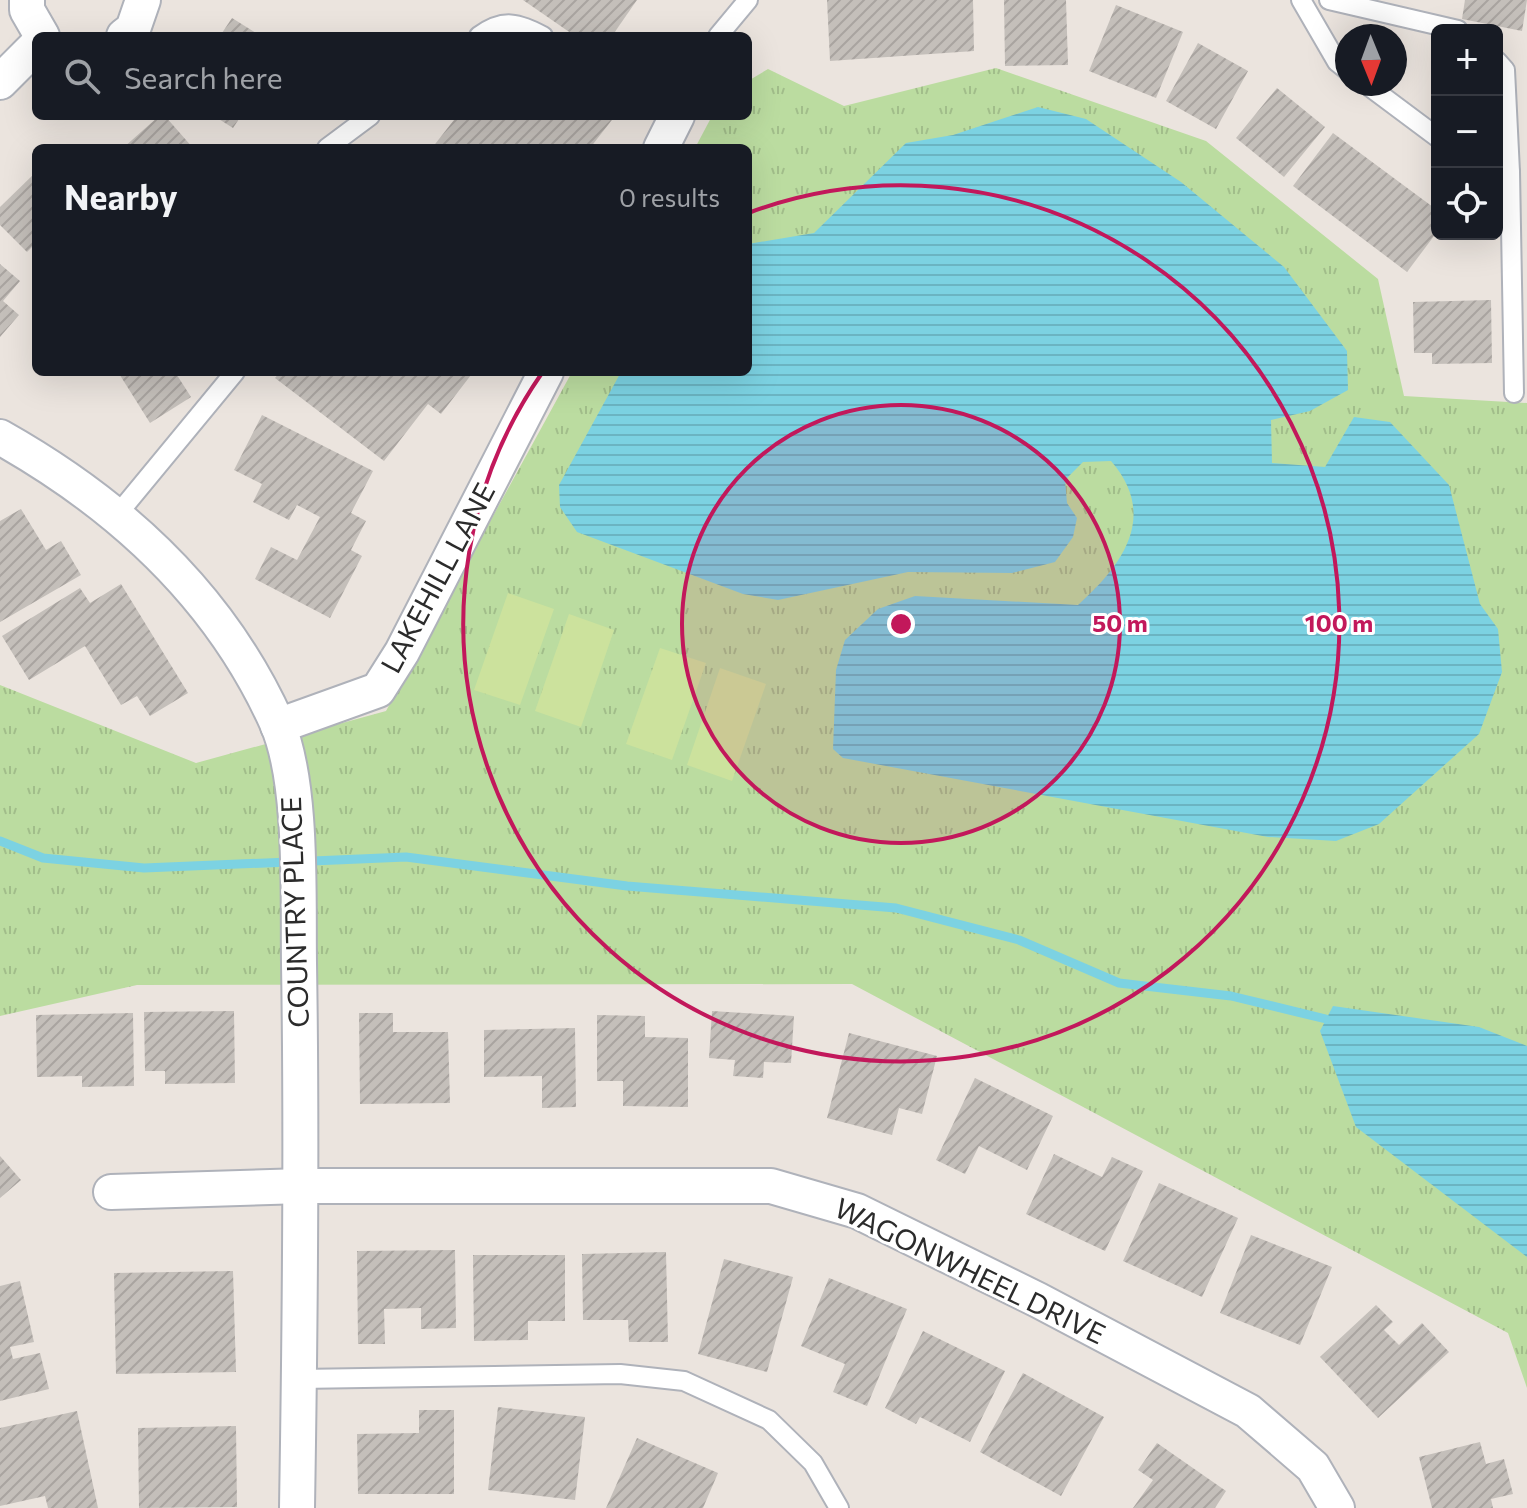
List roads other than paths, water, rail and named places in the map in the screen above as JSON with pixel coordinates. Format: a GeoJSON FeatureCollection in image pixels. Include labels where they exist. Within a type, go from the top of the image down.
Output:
{"type":"FeatureCollection","features":[{"type":"Feature","properties":{"kind":"street"},"geometry":{"type":"LineString","coordinates":[[27,0],[27,10],[40,32]]}},
{"type":"Feature","properties":{"kind":"street"},"geometry":{"type":"LineString","coordinates":[[129,32],[143,0]]}},
{"type":"Feature","properties":{"kind":"street"},"geometry":{"type":"LineString","coordinates":[[0,82],[32,50]]}},
{"type":"Feature","properties":{"kind":"street"},"geometry":{"type":"LineString","coordinates":[[663,144],[675,120]]}},
{"type":"Feature","properties":{"kind":"street","name":"LAKEHILL LANE"},"geometry":{"type":"LineString","coordinates":[[278,726],[378,690],[402,652],[544,376]]}},
{"type":"Feature","properties":{"kind":"street","name":"COUNTRY PLACE"},"geometry":{"type":"LineString","coordinates":[[0,437],[47,463],[117,515],[193,588],[239,652],[278,726],[295,803],[299,953],[303,1186],[297,1508]]}},
{"type":"Feature","properties":{"kind":"street","name":"WAGONWHEEL DRIVE"},"geometry":{"type":"LineString","coordinates":[[111,1192],[303,1186],[771,1186],[857,1211],[1038,1300],[1248,1411],[1313,1467],[1337,1508]]}},
{"type":"Feature","properties":{"kind":"lane"},"geometry":{"type":"LineString","coordinates":[[721,32],[748,0]]}},
{"type":"Feature","properties":{"kind":"lane"},"geometry":{"type":"LineString","coordinates":[[1301,0],[1335,59]]}},
{"type":"Feature","properties":{"kind":"lane"},"geometry":{"type":"LineString","coordinates":[[1329,0],[1432,24]]}},
{"type":"Feature","properties":{"kind":"lane"},"geometry":{"type":"LineString","coordinates":[[485,32],[496,24],[513,21],[535,32]]}},
{"type":"Feature","properties":{"kind":"lane"},"geometry":{"type":"LineString","coordinates":[[1503,68],[1504,169],[1514,393]]}},
{"type":"Feature","properties":{"kind":"lane"},"geometry":{"type":"LineString","coordinates":[[1382,96],[1431,133]]}},
{"type":"Feature","properties":{"kind":"lane"},"geometry":{"type":"LineString","coordinates":[[332,144],[365,120]]}},
{"type":"Feature","properties":{"kind":"lane"},"geometry":{"type":"LineString","coordinates":[[117,515],[232,376]]}},
{"type":"Feature","properties":{"kind":"lane"},"geometry":{"type":"LineString","coordinates":[[299,1379],[620,1374],[684,1381],[769,1420],[813,1463],[839,1508]]}},
{"type":"Feature","properties":{"kind":"water"},"geometry":{"type":"Polygon","coordinates":[[[1038,107],[1086,119],[1181,182],[1284,267],[1347,351],[1348,390],[1310,411],[1271,420],[1272,463],[1325,467],[1354,417],[1390,422],[1449,485],[1480,604],[1498,629],[1502,672],[1479,734],[1379,824],[1336,841],[1268,837],[843,758],[833,749],[836,670],[845,640],[878,609],[915,596],[1078,605],[1095,589],[1121,556],[1133,519],[1132,501],[1125,481],[1111,461],[1083,462],[1065,480],[1067,503],[1077,518],[1073,537],[1055,562],[1012,573],[908,572],[778,600],[743,594],[577,532],[560,507],[559,485],[619,376],[752,376],[752,243],[814,233],[906,143],[953,135],[1038,107]]]}},
{"type":"Feature","properties":{"kind":"water"},"geometry":{"type":"Polygon","coordinates":[[[1333,1006],[1479,1027],[1527,1046],[1527,1257],[1356,1127],[1320,1031],[1333,1006]]]}},
{"type":"Feature","properties":{"kind":"waterway"},"geometry":{"type":"LineString","coordinates":[[0,841],[43,858],[144,868],[406,857],[627,886],[896,908],[1019,940],[1119,983],[1231,996],[1326,1019]]}}]}
